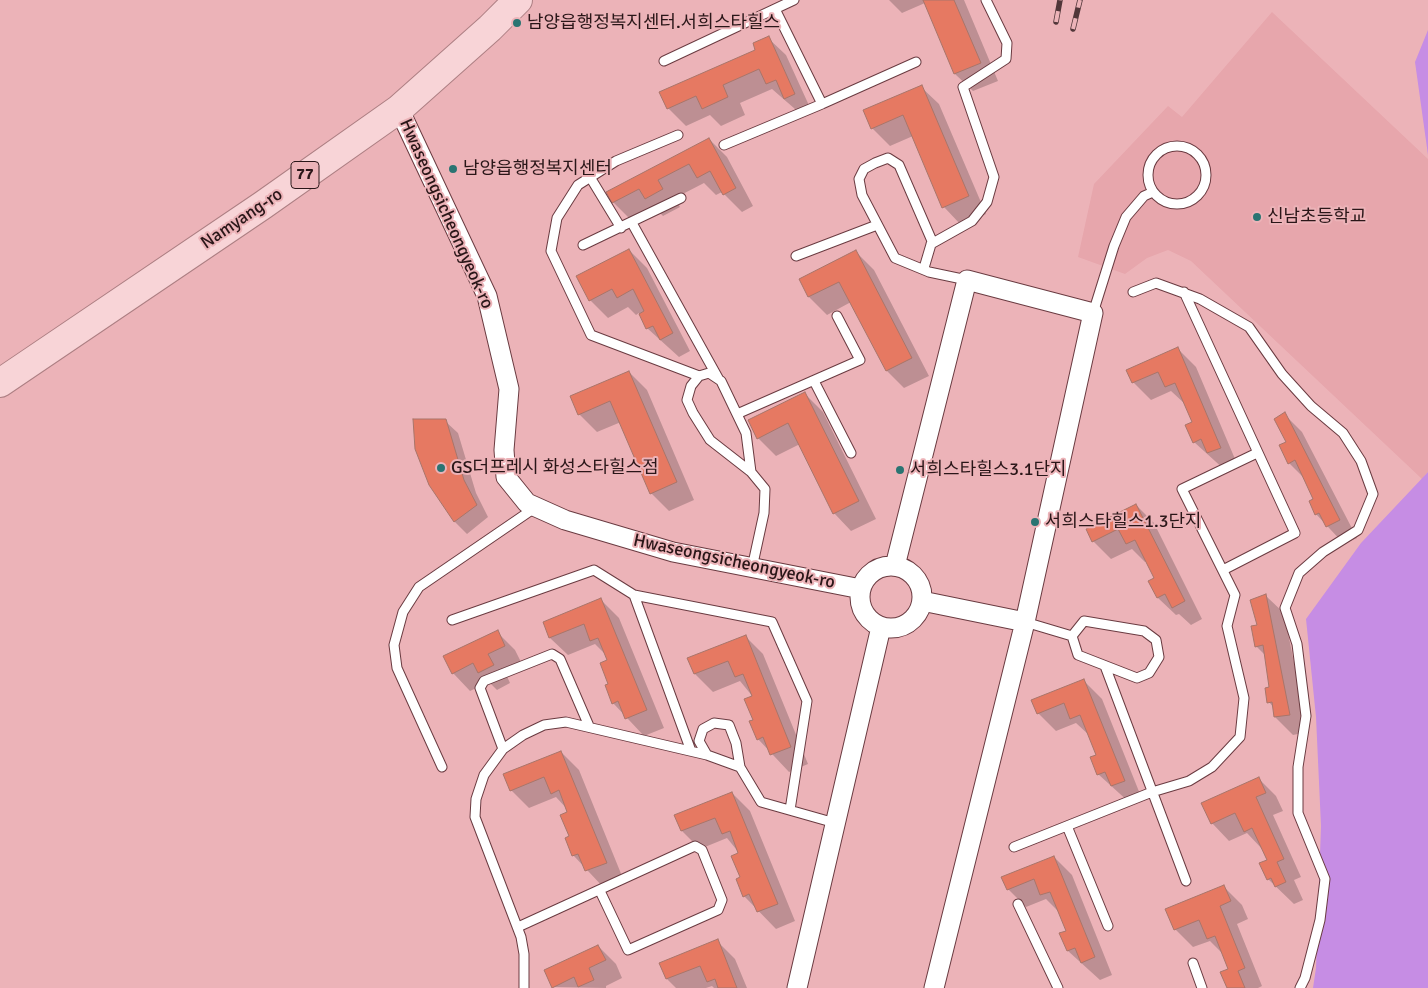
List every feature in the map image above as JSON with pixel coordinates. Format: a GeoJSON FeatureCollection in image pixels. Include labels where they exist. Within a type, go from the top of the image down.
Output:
{"type":"FeatureCollection","features":[{"type":"Feature","properties":{"kind":"main road","name":"Namyang-ro"},"geometry":{"type":"LineString","coordinates":[[1,381],[263,205],[398,109],[490,28],[518,0]]}},
{"type":"Feature","properties":{"kind":"street","name":"Hwaseongsicheongyeok-ro"},"geometry":{"type":"LineString","coordinates":[[398,109],[487,296],[509,389],[504,450],[506,478],[527,503],[566,520],[674,552],[860,589]]}},
{"type":"Feature","properties":{"kind":"street"},"geometry":{"type":"LineString","coordinates":[[895,566],[967,280],[1093,313],[1025,622],[934,988]]}},
{"type":"Feature","properties":{"kind":"street"},"geometry":{"type":"LineString","coordinates":[[895,566],[908,571],[916,578],[921,587],[921,608],[910,622],[898,628],[881,627],[871,621],[862,610],[860,589],[869,574],[878,568],[895,566]]}},
{"type":"Feature","properties":{"kind":"street"},"geometry":{"type":"LineString","coordinates":[[922,601],[1025,622]]}},
{"type":"Feature","properties":{"kind":"street"},"geometry":{"type":"LineString","coordinates":[[797,988],[881,627]]}},
{"type":"Feature","properties":{"kind":"lane"},"geometry":{"type":"LineString","coordinates":[[664,61],[794,0]]}},
{"type":"Feature","properties":{"kind":"lane"},"geometry":{"type":"LineString","coordinates":[[931,244],[972,221],[987,202],[994,177],[963,87],[1006,59],[1007,43],[986,0]]}},
{"type":"Feature","properties":{"kind":"lane"},"geometry":{"type":"LineString","coordinates":[[775,9],[822,104]]}},
{"type":"Feature","properties":{"kind":"lane"},"geometry":{"type":"LineString","coordinates":[[724,145],[916,62]]}},
{"type":"Feature","properties":{"kind":"lane"},"geometry":{"type":"LineString","coordinates":[[678,136],[616,161],[578,185],[557,218],[551,251],[591,335],[700,376]]}},
{"type":"Feature","properties":{"kind":"lane"},"geometry":{"type":"LineString","coordinates":[[1181,146],[1190,149],[1203,162],[1205,181],[1195,198],[1178,204],[1168,203],[1153,192],[1148,183],[1149,164],[1162,149],[1181,146]]}},
{"type":"Feature","properties":{"kind":"lane"},"geometry":{"type":"LineString","coordinates":[[924,268],[931,244],[900,165],[888,158],[864,169],[859,179],[862,195],[895,258],[924,268],[929,272],[967,280]]}},
{"type":"Feature","properties":{"kind":"lane"},"geometry":{"type":"LineString","coordinates":[[590,177],[621,228]]}},
{"type":"Feature","properties":{"kind":"lane"},"geometry":{"type":"LineString","coordinates":[[1093,313],[1114,246],[1126,218],[1144,196],[1153,192]]}},
{"type":"Feature","properties":{"kind":"lane"},"geometry":{"type":"LineString","coordinates":[[582,245],[632,223],[681,198]]}},
{"type":"Feature","properties":{"kind":"lane"},"geometry":{"type":"LineString","coordinates":[[632,223],[737,414],[746,433],[751,472]]}},
{"type":"Feature","properties":{"kind":"lane"},"geometry":{"type":"LineString","coordinates":[[796,256],[877,225]]}},
{"type":"Feature","properties":{"kind":"lane"},"geometry":{"type":"LineString","coordinates":[[1133,292],[1156,283],[1200,299],[1249,328],[1282,374],[1311,406],[1344,433],[1361,462],[1373,494],[1358,530],[1323,552],[1299,573],[1285,608],[1297,644],[1306,716],[1298,767],[1298,813],[1326,879],[1320,920],[1305,978],[1300,988]]}},
{"type":"Feature","properties":{"kind":"lane"},"geometry":{"type":"LineString","coordinates":[[1184,292],[1295,533],[1223,570]]}},
{"type":"Feature","properties":{"kind":"lane"},"geometry":{"type":"LineString","coordinates":[[737,414],[860,360],[837,316]]}},
{"type":"Feature","properties":{"kind":"lane"},"geometry":{"type":"LineString","coordinates":[[719,380],[709,373],[700,376],[691,386],[687,400],[710,440],[751,472],[765,489],[764,513],[752,568]]}},
{"type":"Feature","properties":{"kind":"lane"},"geometry":{"type":"LineString","coordinates":[[814,381],[851,453]]}},
{"type":"Feature","properties":{"kind":"lane"},"geometry":{"type":"LineString","coordinates":[[1014,847],[1152,792],[1189,781],[1212,767],[1240,738],[1244,698],[1228,626],[1235,595],[1182,490],[1257,453]]}},
{"type":"Feature","properties":{"kind":"lane"},"geometry":{"type":"LineString","coordinates":[[442,767],[396,668],[394,645],[403,612],[419,588],[537,507]]}},
{"type":"Feature","properties":{"kind":"lane"},"geometry":{"type":"LineString","coordinates":[[452,620],[594,570],[634,595],[772,622],[807,701],[790,810]]}},
{"type":"Feature","properties":{"kind":"lane"},"geometry":{"type":"LineString","coordinates":[[634,595],[692,751]]}},
{"type":"Feature","properties":{"kind":"lane"},"geometry":{"type":"LineString","coordinates":[[1084,621],[1144,631],[1156,640],[1159,657],[1150,673],[1137,678],[1078,656],[1072,636],[1084,621]]}},
{"type":"Feature","properties":{"kind":"lane"},"geometry":{"type":"LineString","coordinates":[[1025,622],[1072,636]]}},
{"type":"Feature","properties":{"kind":"lane"},"geometry":{"type":"LineString","coordinates":[[504,749],[480,688],[484,681],[552,654],[560,659],[589,726]]}},
{"type":"Feature","properties":{"kind":"lane"},"geometry":{"type":"LineString","coordinates":[[1105,666],[1186,881]]}},
{"type":"Feature","properties":{"kind":"lane"},"geometry":{"type":"LineString","coordinates":[[524,988],[524,954],[518,928],[475,816],[476,799],[484,775],[504,749],[523,734],[544,725],[566,722],[692,751],[740,767]]}},
{"type":"Feature","properties":{"kind":"lane"},"geometry":{"type":"LineString","coordinates":[[707,755],[699,741],[703,729],[714,723],[729,725],[736,743],[740,767],[761,802],[835,823]]}},
{"type":"Feature","properties":{"kind":"lane"},"geometry":{"type":"LineString","coordinates":[[1067,826],[1108,926]]}},
{"type":"Feature","properties":{"kind":"lane"},"geometry":{"type":"LineString","coordinates":[[518,928],[695,846],[702,850],[722,900],[718,910],[628,950],[600,891]]}},
{"type":"Feature","properties":{"kind":"lane"},"geometry":{"type":"LineString","coordinates":[[1018,904],[1058,988]]}},
{"type":"Feature","properties":{"kind":"lane"},"geometry":{"type":"LineString","coordinates":[[1193,963],[1202,988]]}},
{"type":"Feature","properties":{"kind":"shaded area","name":"신남초등학교"},"geometry":{"type":"Polygon","coordinates":[[[1272,12],[1428,159],[1428,472],[1422,479],[1191,261],[1168,250],[1147,258],[1125,274],[1078,257],[1094,184],[1168,106],[1182,117],[1272,12]]]}},
{"type":"Feature","properties":{"kind":"shaded area"},"geometry":{"type":"Polygon","coordinates":[[[1428,30],[1428,155],[1415,62],[1428,30]]]}},
{"type":"Feature","properties":{"kind":"shaded area"},"geometry":{"type":"Polygon","coordinates":[[[1428,472],[1428,988],[1313,988],[1316,968],[1321,826],[1316,717],[1306,619],[1361,543],[1428,472]]]}},
{"type":"Feature","properties":{"kind":"building"},"geometry":{"type":"Polygon","coordinates":[[[923,0],[954,0],[981,63],[954,74],[923,0]]]}},
{"type":"Feature","properties":{"kind":"building"},"geometry":{"type":"Polygon","coordinates":[[[769,36],[795,94],[784,99],[776,80],[766,84],[759,69],[723,85],[728,97],[702,109],[696,96],[667,109],[659,92],[755,50],[753,43],[769,36]]]}},
{"type":"Feature","properties":{"kind":"building"},"geometry":{"type":"Polygon","coordinates":[[[922,85],[969,196],[942,208],[903,115],[871,129],[863,110],[922,85]]]}},
{"type":"Feature","properties":{"kind":"building"},"geometry":{"type":"Polygon","coordinates":[[[709,138],[736,188],[723,195],[710,171],[697,178],[689,164],[658,180],[663,189],[645,199],[639,189],[612,203],[606,192],[709,138]]]}},
{"type":"Feature","properties":{"kind":"building"},"geometry":{"type":"Polygon","coordinates":[[[629,249],[673,333],[660,340],[653,326],[646,329],[639,314],[644,311],[633,289],[617,298],[612,289],[589,301],[576,276],[629,249]]]}},
{"type":"Feature","properties":{"kind":"building"},"geometry":{"type":"Polygon","coordinates":[[[856,250],[912,358],[886,371],[839,282],[808,297],[799,279],[856,250]]]}},
{"type":"Feature","properties":{"kind":"building"},"geometry":{"type":"Polygon","coordinates":[[[1178,347],[1221,448],[1207,453],[1201,439],[1193,443],[1185,425],[1192,422],[1175,383],[1165,387],[1158,372],[1132,383],[1126,370],[1178,347]]]}},
{"type":"Feature","properties":{"kind":"building"},"geometry":{"type":"Polygon","coordinates":[[[629,371],[677,482],[650,494],[610,401],[578,415],[570,396],[629,371]]]}},
{"type":"Feature","properties":{"kind":"building"},"geometry":{"type":"Polygon","coordinates":[[[805,392],[859,501],[833,514],[788,423],[757,439],[748,420],[805,392]]]}},
{"type":"Feature","properties":{"kind":"building"},"geometry":{"type":"Polygon","coordinates":[[[1285,412],[1340,520],[1326,527],[1319,513],[1315,515],[1309,501],[1313,499],[1295,460],[1288,464],[1279,445],[1286,442],[1274,419],[1285,412]]]}},
{"type":"Feature","properties":{"kind":"building","name":"GS더프레시 화성스타힐스점"},"geometry":{"type":"Polygon","coordinates":[[[413,419],[446,419],[464,480],[477,505],[454,522],[429,485],[415,449],[413,419]]]}},
{"type":"Feature","properties":{"kind":"building"},"geometry":{"type":"Polygon","coordinates":[[[1136,504],[1185,601],[1172,608],[1165,594],[1157,598],[1148,581],[1154,578],[1135,540],[1126,544],[1118,529],[1092,542],[1086,529],[1136,504]]]}},
{"type":"Feature","properties":{"kind":"building"},"geometry":{"type":"Polygon","coordinates":[[[1266,594],[1290,715],[1274,717],[1272,702],[1267,703],[1265,688],[1269,687],[1263,645],[1255,647],[1251,626],[1257,625],[1250,600],[1266,594]]]}},
{"type":"Feature","properties":{"kind":"building"},"geometry":{"type":"Polygon","coordinates":[[[601,598],[647,710],[625,719],[618,701],[612,704],[605,685],[608,684],[600,663],[607,660],[598,638],[590,641],[584,624],[549,638],[543,622],[601,598]]]}},
{"type":"Feature","properties":{"kind":"building"},"geometry":{"type":"Polygon","coordinates":[[[498,630],[505,646],[488,654],[494,665],[478,673],[473,663],[452,674],[443,656],[498,630]]]}},
{"type":"Feature","properties":{"kind":"building"},"geometry":{"type":"Polygon","coordinates":[[[746,635],[791,747],[770,755],[763,737],[757,740],[749,721],[753,720],[744,699],[752,696],[743,674],[735,677],[728,661],[694,674],[687,658],[746,635]]]}},
{"type":"Feature","properties":{"kind":"building"},"geometry":{"type":"Polygon","coordinates":[[[1084,679],[1125,781],[1111,786],[1105,772],[1097,775],[1090,757],[1096,755],[1080,715],[1070,719],[1064,703],[1037,714],[1031,700],[1084,679]]]}},
{"type":"Feature","properties":{"kind":"building"},"geometry":{"type":"Polygon","coordinates":[[[561,751],[607,863],[585,871],[578,854],[572,856],[565,838],[569,836],[560,815],[567,812],[559,790],[551,794],[544,777],[510,791],[503,774],[561,751]]]}},
{"type":"Feature","properties":{"kind":"building"},"geometry":{"type":"Polygon","coordinates":[[[1259,777],[1266,793],[1256,797],[1284,859],[1277,862],[1286,882],[1275,887],[1271,878],[1267,880],[1259,863],[1267,860],[1252,828],[1244,832],[1235,813],[1211,824],[1201,803],[1259,777]]]}},
{"type":"Feature","properties":{"kind":"building"},"geometry":{"type":"Polygon","coordinates":[[[732,792],[778,904],[757,912],[749,894],[743,897],[736,879],[740,877],[731,856],[738,853],[730,831],[722,834],[715,818],[681,831],[674,815],[732,792]]]}},
{"type":"Feature","properties":{"kind":"building"},"geometry":{"type":"Polygon","coordinates":[[[1054,856],[1095,957],[1081,963],[1075,948],[1067,951],[1059,933],[1066,931],[1050,892],[1040,895],[1034,879],[1007,890],[1001,877],[1054,856]]]}},
{"type":"Feature","properties":{"kind":"building"},"geometry":{"type":"Polygon","coordinates":[[[1224,885],[1231,901],[1220,906],[1245,968],[1238,971],[1245,988],[1227,988],[1220,972],[1228,969],[1215,936],[1207,939],[1199,920],[1174,930],[1165,909],[1224,885]]]}},
{"type":"Feature","properties":{"kind":"building"},"geometry":{"type":"Polygon","coordinates":[[[718,939],[737,988],[718,988],[715,979],[707,982],[700,966],[666,979],[659,963],[718,939]]]}},
{"type":"Feature","properties":{"kind":"building"},"geometry":{"type":"Polygon","coordinates":[[[598,945],[606,960],[589,968],[594,980],[578,987],[574,977],[552,988],[544,970],[598,945]]]}},
{"type":"Feature","properties":{"kind":"railway"},"geometry":{"type":"LineString","coordinates":[[1056,22],[1060,0]]}},
{"type":"Feature","properties":{"kind":"railway"},"geometry":{"type":"LineString","coordinates":[[1073,29],[1080,0]]}},
{"type":"Feature","properties":{"kind":"place","name":"남양읍행정복지센터.서희스타힐스"},"geometry":{"type":"Point","coordinates":[517,23]}},
{"type":"Feature","properties":{"kind":"place","name":"남양읍행정복지센터"},"geometry":{"type":"Point","coordinates":[453,169]}},
{"type":"Feature","properties":{"kind":"place","name":"신남초등학교"},"geometry":{"type":"Point","coordinates":[1257,217]}},
{"type":"Feature","properties":{"kind":"place","name":"GS더프레시 화성스타힐스점"},"geometry":{"type":"Point","coordinates":[441,468]}},
{"type":"Feature","properties":{"kind":"place","name":"서희스타힐스3.1단지"},"geometry":{"type":"Point","coordinates":[900,470]}},
{"type":"Feature","properties":{"kind":"place","name":"서희스타힐스1.3단지"},"geometry":{"type":"Point","coordinates":[1035,522]}}]}
